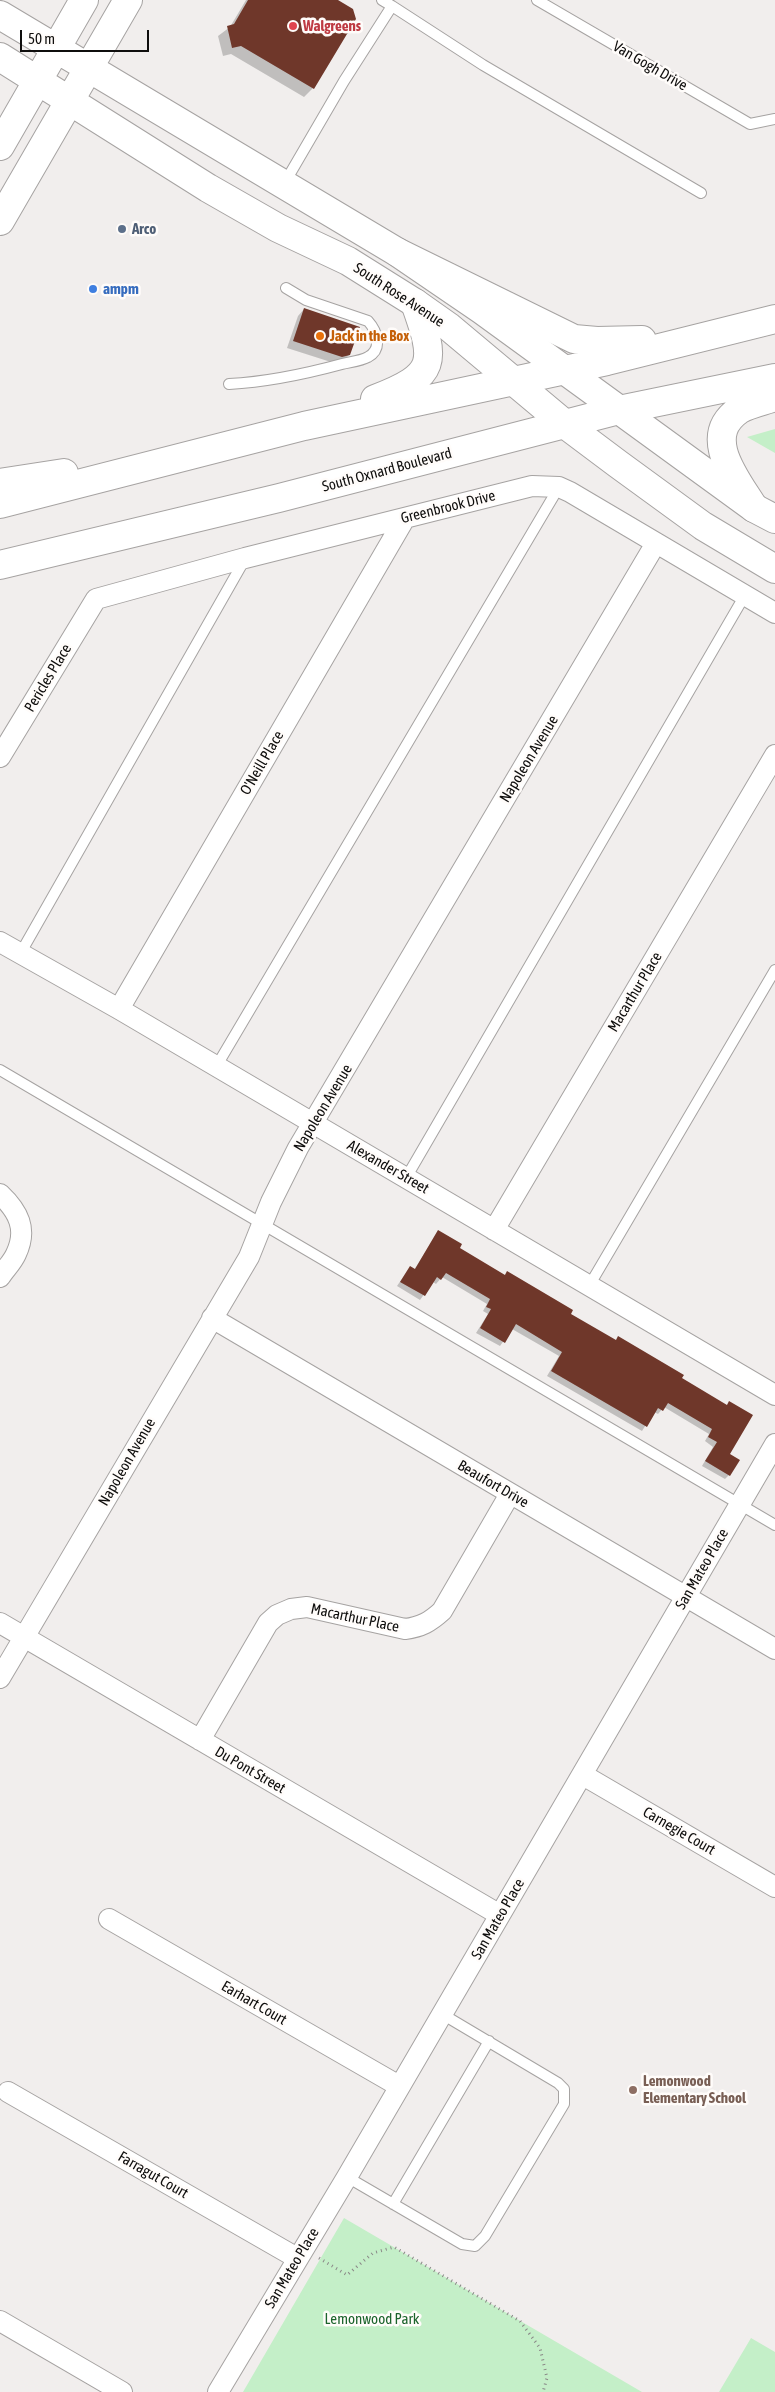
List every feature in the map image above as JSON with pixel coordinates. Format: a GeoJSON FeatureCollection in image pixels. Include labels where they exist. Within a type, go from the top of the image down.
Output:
{"type":"FeatureCollection","features":[{"type":"Feature","properties":{"kind":"main road"},"geometry":{"type":"LineString","coordinates":[[0,146],[84,0]]}},
{"type":"Feature","properties":{"kind":"main road"},"geometry":{"type":"LineString","coordinates":[[0,221],[128,0]]}},
{"type":"Feature","properties":{"kind":"main road"},"geometry":{"type":"LineString","coordinates":[[0,15],[398,252],[765,513]]}},
{"type":"Feature","properties":{"kind":"main road","name":"South Rose Avenue"},"geometry":{"type":"LineString","coordinates":[[0,57],[208,188],[278,228],[348,261],[415,303],[514,381],[566,425],[702,526],[775,569]]}},
{"type":"Feature","properties":{"kind":"main road"},"geometry":{"type":"LineString","coordinates":[[398,252],[574,339],[598,341],[698,338]]}},
{"type":"Feature","properties":{"kind":"main road"},"geometry":{"type":"LineString","coordinates":[[304,426],[396,391],[411,383],[421,374],[426,366],[429,353],[428,340],[415,303]]}},
{"type":"Feature","properties":{"kind":"main road"},"geometry":{"type":"LineString","coordinates":[[0,504],[304,426],[563,370],[775,319]]}},
{"type":"Feature","properties":{"kind":"main road","name":"South Oxnard Boulevard"},"geometry":{"type":"LineString","coordinates":[[0,565],[280,498],[619,410],[775,378]]}},
{"type":"Feature","properties":{"kind":"main road"},"geometry":{"type":"LineString","coordinates":[[765,513],[728,467],[723,454],[721,436],[725,424],[739,410],[775,397]]}},
{"type":"Feature","properties":{"kind":"main road"},"geometry":{"type":"LineString","coordinates":[[0,483],[22,478],[177,459]]}},
{"type":"Feature","properties":{"kind":"street","name":"Greenbrook Drive"},"geometry":{"type":"LineString","coordinates":[[96,599],[245,558],[532,486],[559,488],[775,613]]}},
{"type":"Feature","properties":{"kind":"street","name":"O'Neill Place"},"geometry":{"type":"LineString","coordinates":[[118,1009],[405,518]]}},
{"type":"Feature","properties":{"kind":"street","name":"Napoleon Avenue"},"geometry":{"type":"LineString","coordinates":[[0,1678],[249,1257],[258,1239],[262,1223],[298,1148],[314,1124],[656,543]]}},
{"type":"Feature","properties":{"kind":"street","name":"Pericles Place"},"geometry":{"type":"LineString","coordinates":[[0,757],[96,599]]}},
{"type":"Feature","properties":{"kind":"street","name":"Macarthur Place"},"geometry":{"type":"LineString","coordinates":[[494,1230],[775,755]]}},
{"type":"Feature","properties":{"kind":"street","name":"Alexander Street"},"geometry":{"type":"LineString","coordinates":[[0,942],[216,1066],[775,1395]]}},
{"type":"Feature","properties":{"kind":"street"},"geometry":{"type":"LineString","coordinates":[[0,1194],[11,1204],[21,1222],[20,1244],[16,1255],[0,1277]]}},
{"type":"Feature","properties":{"kind":"street","name":"Beaufort Drive"},"geometry":{"type":"LineString","coordinates":[[212,1318],[775,1649]]}},
{"type":"Feature","properties":{"kind":"street","name":"San Mateo Place"},"geometry":{"type":"LineString","coordinates":[[218,2392],[583,1775],[775,1444]]}},
{"type":"Feature","properties":{"kind":"street","name":"Macarthur Place"},"geometry":{"type":"LineString","coordinates":[[200,1740],[259,1636],[277,1615],[291,1609],[307,1607],[405,1629],[420,1627],[431,1622],[442,1611],[510,1494]]}},
{"type":"Feature","properties":{"kind":"street","name":"Du Pont Street"},"geometry":{"type":"LineString","coordinates":[[0,1623],[500,1915]]}},
{"type":"Feature","properties":{"kind":"street","name":"Carnegie Court"},"geometry":{"type":"LineString","coordinates":[[583,1775],[775,1887]]}},
{"type":"Feature","properties":{"kind":"street","name":"Earhart Court"},"geometry":{"type":"LineString","coordinates":[[109,1919],[399,2086]]}},
{"type":"Feature","properties":{"kind":"street","name":"Farragut Court"},"geometry":{"type":"LineString","coordinates":[[8,2092],[300,2254]]}},
{"type":"Feature","properties":{"kind":"street"},"geometry":{"type":"LineString","coordinates":[[0,2321],[122,2392]]}},
{"type":"Feature","properties":{"kind":"lane"},"geometry":{"type":"LineString","coordinates":[[382,0],[483,65],[701,193]]}},
{"type":"Feature","properties":{"kind":"lane","name":"Van Gogh Drive"},"geometry":{"type":"LineString","coordinates":[[537,0],[750,124],[770,121]]}},
{"type":"Feature","properties":{"kind":"lane"},"geometry":{"type":"LineString","coordinates":[[284,184],[344,81],[392,6]]}},
{"type":"Feature","properties":{"kind":"lane"},"geometry":{"type":"LineString","coordinates":[[229,384],[255,382],[368,358],[376,348],[378,337],[375,329],[368,321],[306,300],[286,288]]}},
{"type":"Feature","properties":{"kind":"lane"},"geometry":{"type":"LineString","coordinates":[[216,1066],[559,488]]}},
{"type":"Feature","properties":{"kind":"lane"},"geometry":{"type":"LineString","coordinates":[[20,954],[245,558]]}},
{"type":"Feature","properties":{"kind":"lane"},"geometry":{"type":"LineString","coordinates":[[406,1178],[745,595]]}},
{"type":"Feature","properties":{"kind":"lane"},"geometry":{"type":"LineString","coordinates":[[589,1286],[775,970]]}},
{"type":"Feature","properties":{"kind":"lane"},"geometry":{"type":"LineString","coordinates":[[0,1070],[775,1525]]}},
{"type":"Feature","properties":{"kind":"lane"},"geometry":{"type":"LineString","coordinates":[[346,2177],[462,2244],[475,2246],[485,2236],[564,2104],[564,2089],[558,2083],[442,2014]]}},
{"type":"Feature","properties":{"kind":"lane"},"geometry":{"type":"LineString","coordinates":[[393,2204],[488,2041]]}},
{"type":"Feature","properties":{"kind":"path"},"geometry":{"type":"LineString","coordinates":[[300,2254],[347,2275],[373,2252],[394,2247],[520,2321],[540,2348],[547,2378],[543,2392]]}},
{"type":"Feature","properties":{"kind":"green space"},"geometry":{"type":"Polygon","coordinates":[[[775,429],[775,453],[747,437],[775,429]]]}},
{"type":"Feature","properties":{"kind":"green space","name":"Lemonwood Park"},"geometry":{"type":"Polygon","coordinates":[[[344,2218],[642,2392],[243,2392],[344,2218]]]}},
{"type":"Feature","properties":{"kind":"green space"},"geometry":{"type":"Polygon","coordinates":[[[751,2338],[775,2352],[775,2392],[719,2392],[751,2338]]]}},
{"type":"Feature","properties":{"kind":"building"},"geometry":{"type":"Polygon","coordinates":[[[248,0],[338,0],[353,9],[356,19],[314,89],[241,46],[232,48],[227,26],[234,24],[248,0]]]}},
{"type":"Feature","properties":{"kind":"building"},"geometry":{"type":"Polygon","coordinates":[[[304,308],[360,327],[350,355],[342,357],[293,341],[304,308]]]}},
{"type":"Feature","properties":{"kind":"building"},"geometry":{"type":"Polygon","coordinates":[[[438,1230],[462,1244],[460,1248],[505,1275],[507,1271],[573,1310],[571,1314],[616,1340],[618,1336],[684,1375],[682,1378],[727,1405],[729,1401],[753,1415],[730,1454],[740,1460],[730,1476],[705,1461],[717,1442],[708,1437],[712,1429],[668,1403],[663,1411],[658,1408],[647,1427],[551,1371],[562,1352],[516,1324],[505,1343],[480,1328],[491,1309],[486,1307],[490,1299],[446,1273],[441,1280],[437,1277],[425,1296],[400,1282],[410,1266],[415,1269],[438,1230]]]}},
{"type":"Feature","properties":{"kind":"place","name":"Walgreens"},"geometry":{"type":"Point","coordinates":[293,26]}},
{"type":"Feature","properties":{"kind":"place","name":"Arco"},"geometry":{"type":"Point","coordinates":[122,229]}},
{"type":"Feature","properties":{"kind":"place","name":"ampm"},"geometry":{"type":"Point","coordinates":[93,289]}},
{"type":"Feature","properties":{"kind":"place","name":"Jack in the Box"},"geometry":{"type":"Point","coordinates":[320,336]}},
{"type":"Feature","properties":{"kind":"place","name":"Lemonwood Elementary School"},"geometry":{"type":"Point","coordinates":[633,2090]}}]}
